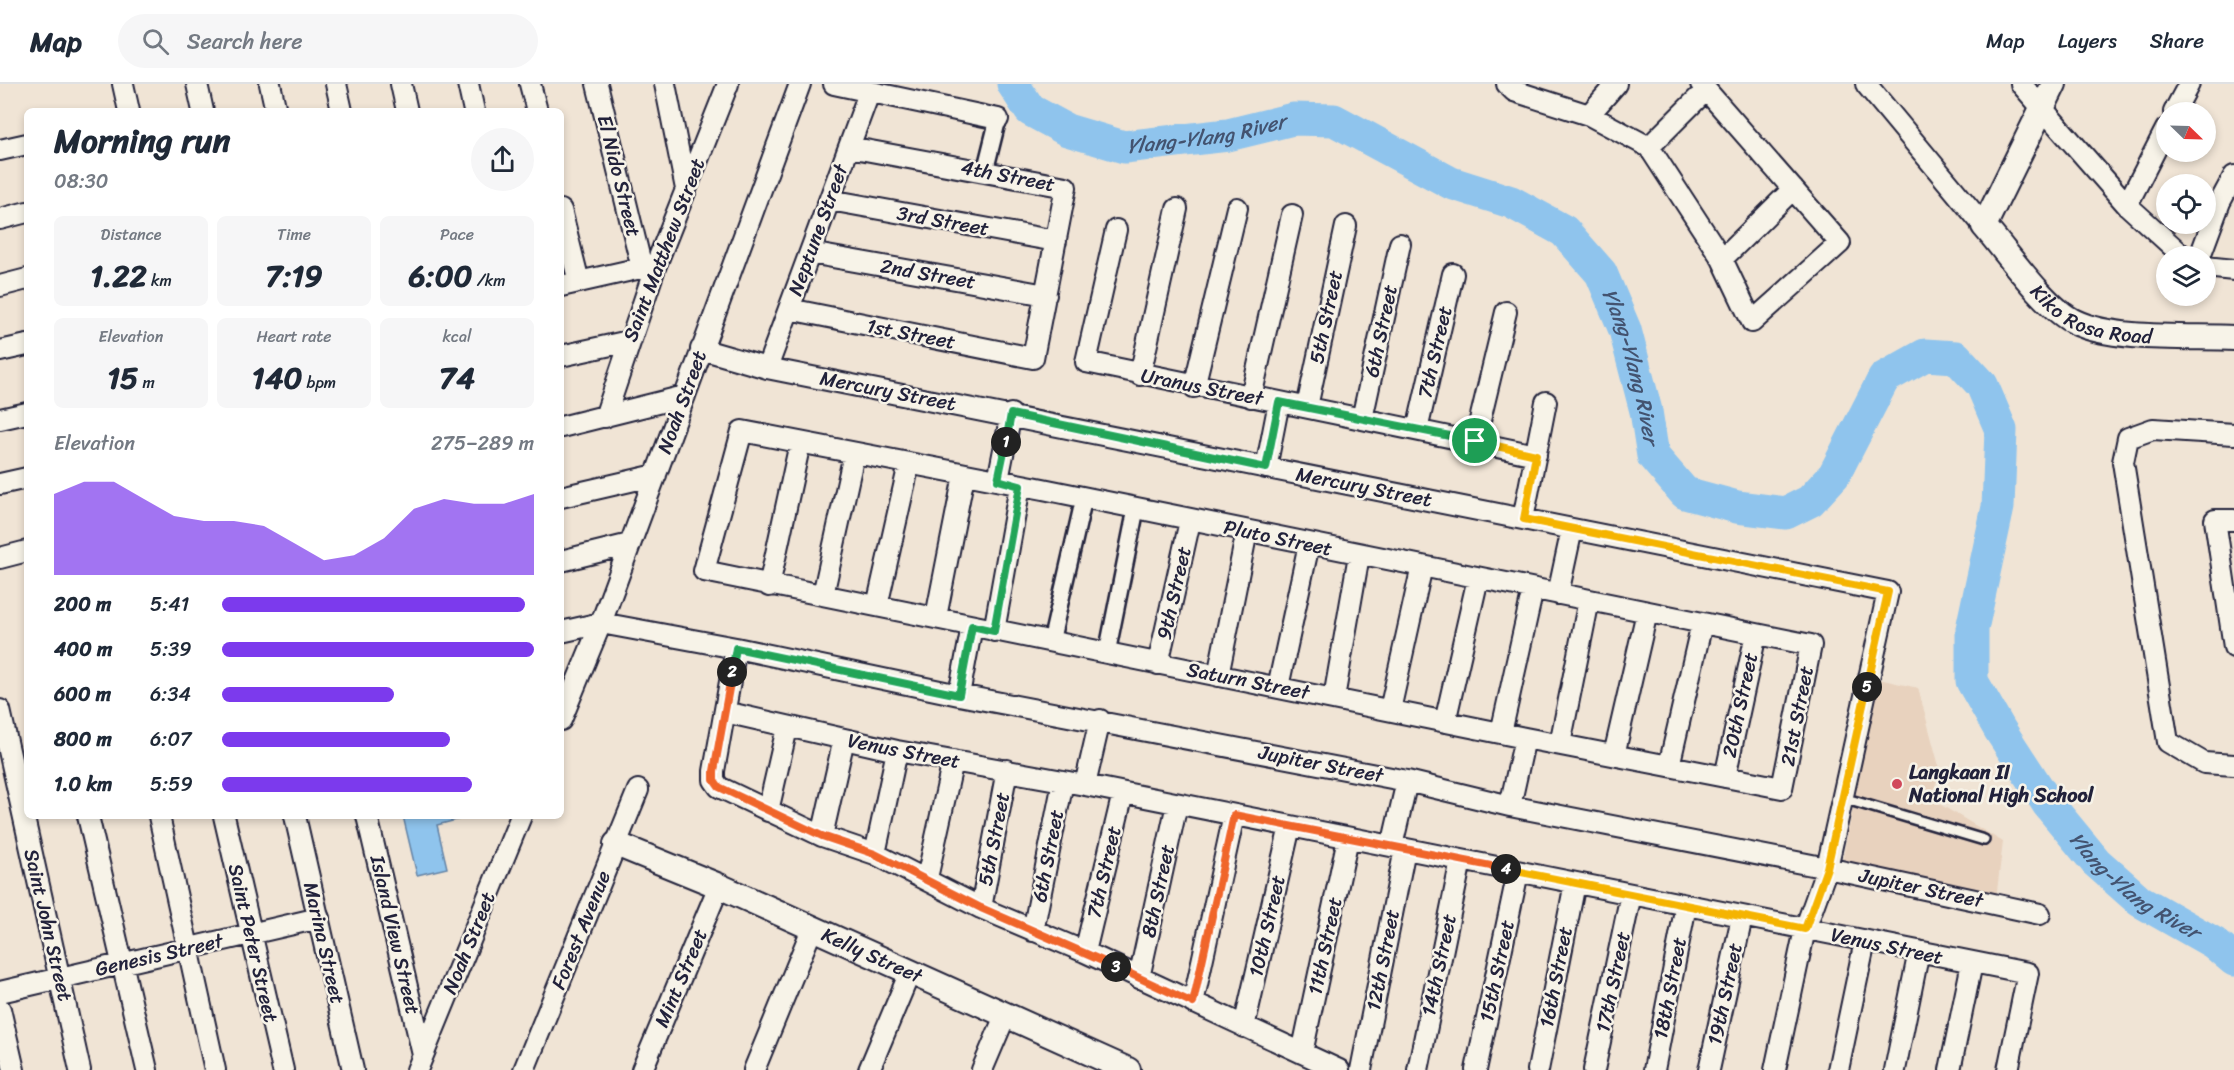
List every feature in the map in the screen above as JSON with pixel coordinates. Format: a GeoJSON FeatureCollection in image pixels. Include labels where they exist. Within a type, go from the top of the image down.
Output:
{"type":"FeatureCollection","features":[{"type":"Feature","properties":{"kind":"street"},"geometry":{"type":"LineString","coordinates":[[123,84],[128,108]]}},
{"type":"Feature","properties":{"kind":"street"},"geometry":{"type":"LineString","coordinates":[[197,84],[202,108]]}},
{"type":"Feature","properties":{"kind":"street"},"geometry":{"type":"LineString","coordinates":[[270,84],[275,108]]}},
{"type":"Feature","properties":{"kind":"street"},"geometry":{"type":"LineString","coordinates":[[336,84],[341,108]]}},
{"type":"Feature","properties":{"kind":"street"},"geometry":{"type":"LineString","coordinates":[[401,84],[406,108]]}},
{"type":"Feature","properties":{"kind":"street"},"geometry":{"type":"LineString","coordinates":[[468,84],[473,108]]}},
{"type":"Feature","properties":{"kind":"street"},"geometry":{"type":"LineString","coordinates":[[530,84],[536,108]]}},
{"type":"Feature","properties":{"kind":"street","name":"El Nido Street"},"geometry":{"type":"LineString","coordinates":[[597,84],[649,266]]}},
{"type":"Feature","properties":{"kind":"street"},"geometry":{"type":"LineString","coordinates":[[666,84],[686,189]]}},
{"type":"Feature","properties":{"kind":"street","name":"Saint Matthew Street"},"geometry":{"type":"LineString","coordinates":[[605,417],[649,266],[686,189],[728,84]]}},
{"type":"Feature","properties":{"kind":"street","name":"Noah Street"},"geometry":{"type":"LineString","coordinates":[[564,713],[601,623],[800,84]]}},
{"type":"Feature","properties":{"kind":"street"},"geometry":{"type":"LineString","coordinates":[[834,84],[998,119],[985,171]]}},
{"type":"Feature","properties":{"kind":"street"},"geometry":{"type":"LineString","coordinates":[[1588,115],[1616,84]]}},
{"type":"Feature","properties":{"kind":"street"},"geometry":{"type":"LineString","coordinates":[[1866,84],[1984,226],[2054,84]]}},
{"type":"Feature","properties":{"kind":"street"},"geometry":{"type":"LineString","coordinates":[[2021,84],[2127,205],[2172,246]]}},
{"type":"Feature","properties":{"kind":"street"},"geometry":{"type":"LineString","coordinates":[[2179,102],[2189,84]]}},
{"type":"Feature","properties":{"kind":"street"},"geometry":{"type":"LineString","coordinates":[[1514,86],[1588,115],[1649,147],[1722,259],[1752,322],[1840,243],[1704,87],[1649,147]]}},
{"type":"Feature","properties":{"kind":"street","name":"Neptune Street"},"geometry":{"type":"LineString","coordinates":[[767,368],[869,93]]}},
{"type":"Feature","properties":{"kind":"street"},"geometry":{"type":"LineString","coordinates":[[0,150],[24,145]]}},
{"type":"Feature","properties":{"kind":"street","name":"4th Street"},"geometry":{"type":"LineString","coordinates":[[849,147],[1066,187],[1033,358]]}},
{"type":"Feature","properties":{"kind":"street"},"geometry":{"type":"LineString","coordinates":[[2127,205],[2156,148]]}},
{"type":"Feature","properties":{"kind":"street"},"geometry":{"type":"LineString","coordinates":[[2204,246],[2220,202],[2234,176]]}},
{"type":"Feature","properties":{"kind":"street"},"geometry":{"type":"LineString","coordinates":[[1722,259],[1793,189]]}},
{"type":"Feature","properties":{"kind":"street","name":"3rd Street"},"geometry":{"type":"LineString","coordinates":[[830,200],[1056,242]]}},
{"type":"Feature","properties":{"kind":"street"},"geometry":{"type":"LineString","coordinates":[[1194,387],[1237,208]]}},
{"type":"Feature","properties":{"kind":"street"},"geometry":{"type":"LineString","coordinates":[[1140,375],[1177,209]]}},
{"type":"Feature","properties":{"kind":"street"},"geometry":{"type":"LineString","coordinates":[[0,219],[24,213]]}},
{"type":"Feature","properties":{"kind":"street"},"geometry":{"type":"LineString","coordinates":[[1251,397],[1292,215]]}},
{"type":"Feature","properties":{"kind":"street","name":"5th Street"},"geometry":{"type":"LineString","coordinates":[[1307,407],[1346,226]]}},
{"type":"Feature","properties":{"kind":"street","name":"Kiko Rosa Road"},"geometry":{"type":"LineString","coordinates":[[1984,226],[2046,299],[2074,322],[2108,332],[2234,338]]}},
{"type":"Feature","properties":{"kind":"street","name":"Uranus Street"},"geometry":{"type":"LineString","coordinates":[[1116,230],[1086,362],[1194,387],[1307,407],[1536,455]]}},
{"type":"Feature","properties":{"kind":"street"},"geometry":{"type":"LineString","coordinates":[[564,235],[570,284],[649,266]]}},
{"type":"Feature","properties":{"kind":"street","name":"6th Street"},"geometry":{"type":"LineString","coordinates":[[1362,419],[1400,244]]}},
{"type":"Feature","properties":{"kind":"street","name":"2nd Street"},"geometry":{"type":"LineString","coordinates":[[810,253],[1046,295]]}},
{"type":"Feature","properties":{"kind":"street"},"geometry":{"type":"LineString","coordinates":[[2216,268],[2234,270]]}},
{"type":"Feature","properties":{"kind":"street","name":"7th Street"},"geometry":{"type":"LineString","coordinates":[[1417,430],[1453,274]]}},
{"type":"Feature","properties":{"kind":"street"},"geometry":{"type":"LineString","coordinates":[[0,286],[24,280]]}},
{"type":"Feature","properties":{"kind":"street","name":"1st Street"},"geometry":{"type":"LineString","coordinates":[[789,309],[1033,358]]}},
{"type":"Feature","properties":{"kind":"street"},"geometry":{"type":"LineString","coordinates":[[1475,441],[1506,312]]}},
{"type":"Feature","properties":{"kind":"street"},"geometry":{"type":"LineString","coordinates":[[564,355],[629,340]]}},
{"type":"Feature","properties":{"kind":"street"},"geometry":{"type":"LineString","coordinates":[[0,351],[24,346]]}},
{"type":"Feature","properties":{"kind":"street","name":"Mercury Street"},"geometry":{"type":"LineString","coordinates":[[701,349],[767,368],[1011,414],[1266,468],[1888,592],[1841,801]]}},
{"type":"Feature","properties":{"kind":"street"},"geometry":{"type":"LineString","coordinates":[[564,427],[685,396]]}},
{"type":"Feature","properties":{"kind":"street"},"geometry":{"type":"LineString","coordinates":[[1266,468],[1279,402]]}},
{"type":"Feature","properties":{"kind":"street"},"geometry":{"type":"LineString","coordinates":[[1524,519],[1546,402]]}},
{"type":"Feature","properties":{"kind":"street"},"geometry":{"type":"LineString","coordinates":[[0,419],[24,414]]}},
{"type":"Feature","properties":{"kind":"street"},"geometry":{"type":"LineString","coordinates":[[998,480],[1011,414]]}},
{"type":"Feature","properties":{"kind":"street"},"geometry":{"type":"LineString","coordinates":[[2234,434],[2153,429],[2128,438],[2123,462],[2168,742],[2204,763],[2234,765]]}},
{"type":"Feature","properties":{"kind":"street","name":"Pluto Street"},"geometry":{"type":"LineString","coordinates":[[704,571],[742,431],[998,480],[1190,521],[1811,645]]}},
{"type":"Feature","properties":{"kind":"street"},"geometry":{"type":"LineString","coordinates":[[769,586],[800,443]]}},
{"type":"Feature","properties":{"kind":"street"},"geometry":{"type":"LineString","coordinates":[[823,595],[854,454]]}},
{"type":"Feature","properties":{"kind":"street"},"geometry":{"type":"LineString","coordinates":[[877,606],[909,464]]}},
{"type":"Feature","properties":{"kind":"street"},"geometry":{"type":"LineString","coordinates":[[564,496],[656,475]]}},
{"type":"Feature","properties":{"kind":"street"},"geometry":{"type":"LineString","coordinates":[[936,618],[964,475]]}},
{"type":"Feature","properties":{"kind":"street"},"geometry":{"type":"LineString","coordinates":[[0,484],[24,479]]}},
{"type":"Feature","properties":{"kind":"street"},"geometry":{"type":"LineString","coordinates":[[994,631],[1020,486]]}},
{"type":"Feature","properties":{"kind":"street"},"geometry":{"type":"LineString","coordinates":[[1051,642],[1084,498]]}},
{"type":"Feature","properties":{"kind":"street"},"geometry":{"type":"LineString","coordinates":[[1107,653],[1136,509]]}},
{"type":"Feature","properties":{"kind":"street"},"geometry":{"type":"LineString","coordinates":[[2234,520],[2215,520],[2230,600],[2234,647]]}},
{"type":"Feature","properties":{"kind":"street","name":"9th Street"},"geometry":{"type":"LineString","coordinates":[[1158,664],[1190,521]]}},
{"type":"Feature","properties":{"kind":"street"},"geometry":{"type":"LineString","coordinates":[[1558,594],[1572,529]]}},
{"type":"Feature","properties":{"kind":"street"},"geometry":{"type":"LineString","coordinates":[[1218,676],[1248,531]]}},
{"type":"Feature","properties":{"kind":"street"},"geometry":{"type":"LineString","coordinates":[[564,560],[630,544]]}},
{"type":"Feature","properties":{"kind":"street"},"geometry":{"type":"LineString","coordinates":[[1278,687],[1309,544]]}},
{"type":"Feature","properties":{"kind":"street"},"geometry":{"type":"LineString","coordinates":[[0,558],[24,552]]}},
{"type":"Feature","properties":{"kind":"street"},"geometry":{"type":"LineString","coordinates":[[1334,698],[1359,555]]}},
{"type":"Feature","properties":{"kind":"street"},"geometry":{"type":"LineString","coordinates":[[1390,710],[1422,567]]}},
{"type":"Feature","properties":{"kind":"street","name":"Saturn Street"},"geometry":{"type":"LineString","coordinates":[[704,571],[769,586],[1782,788]]}},
{"type":"Feature","properties":{"kind":"street"},"geometry":{"type":"LineString","coordinates":[[1446,722],[1478,578]]}},
{"type":"Feature","properties":{"kind":"street"},"geometry":{"type":"LineString","coordinates":[[1501,733],[1533,589]]}},
{"type":"Feature","properties":{"kind":"street"},"geometry":{"type":"LineString","coordinates":[[1560,744],[1589,600]]}},
{"type":"Feature","properties":{"kind":"street"},"geometry":{"type":"LineString","coordinates":[[1614,755],[1647,612]]}},
{"type":"Feature","properties":{"kind":"street"},"geometry":{"type":"LineString","coordinates":[[564,631],[601,623]]}},
{"type":"Feature","properties":{"kind":"street","name":"Jupiter Street"},"geometry":{"type":"LineString","coordinates":[[601,623],[1407,781],[1510,806],[1827,868],[2040,914]]}},
{"type":"Feature","properties":{"kind":"street"},"geometry":{"type":"LineString","coordinates":[[1669,766],[1702,623]]}},
{"type":"Feature","properties":{"kind":"street"},"geometry":{"type":"LineString","coordinates":[[959,695],[972,626]]}},
{"type":"Feature","properties":{"kind":"street","name":"20th Street"},"geometry":{"type":"LineString","coordinates":[[1725,777],[1756,634]]}},
{"type":"Feature","properties":{"kind":"street","name":"21st Street"},"geometry":{"type":"LineString","coordinates":[[1782,788],[1811,645]]}},
{"type":"Feature","properties":{"kind":"street"},"geometry":{"type":"LineString","coordinates":[[736,648],[714,780],[719,787],[822,836],[875,854],[927,878],[981,908],[1085,952],[1339,1070]]}},
{"type":"Feature","properties":{"kind":"street","name":"Saint John Street"},"geometry":{"type":"LineString","coordinates":[[0,710],[80,1070]]}},
{"type":"Feature","properties":{"kind":"street","name":"Venus Street"},"geometry":{"type":"LineString","coordinates":[[725,712],[787,728],[897,751],[1085,785],[2028,973],[2008,1070]]}},
{"type":"Feature","properties":{"kind":"street"},"geometry":{"type":"LineString","coordinates":[[1085,785],[1100,720]]}},
{"type":"Feature","properties":{"kind":"street"},"geometry":{"type":"LineString","coordinates":[[768,811],[787,728]]}},
{"type":"Feature","properties":{"kind":"street"},"geometry":{"type":"LineString","coordinates":[[1510,806],[1525,738]]}},
{"type":"Feature","properties":{"kind":"street"},"geometry":{"type":"LineString","coordinates":[[822,836],[844,739]]}},
{"type":"Feature","properties":{"kind":"street"},"geometry":{"type":"LineString","coordinates":[[875,854],[897,751]]}},
{"type":"Feature","properties":{"kind":"street"},"geometry":{"type":"LineString","coordinates":[[927,878],[953,761]]}},
{"type":"Feature","properties":{"kind":"street","name":"5th Street"},"geometry":{"type":"LineString","coordinates":[[981,908],[1007,770]]}},
{"type":"Feature","properties":{"kind":"street","name":"12th Street"},"geometry":{"type":"LineString","coordinates":[[1361,1070],[1407,781]]}},
{"type":"Feature","properties":{"kind":"street","name":"6th Street"},"geometry":{"type":"LineString","coordinates":[[1033,931],[1063,782]]}},
{"type":"Feature","properties":{"kind":"street","name":"Forest Avenue"},"geometry":{"type":"LineString","coordinates":[[524,1070],[638,790]]}},
{"type":"Feature","properties":{"kind":"street","name":"7th Street"},"geometry":{"type":"LineString","coordinates":[[1085,952],[1123,793]]}},
{"type":"Feature","properties":{"kind":"street"},"geometry":{"type":"LineString","coordinates":[[1775,1070],[1805,929],[1827,868],[1841,801]]}},
{"type":"Feature","properties":{"kind":"street","name":"8th Street"},"geometry":{"type":"LineString","coordinates":[[1138,978],[1177,804]]}},
{"type":"Feature","properties":{"kind":"street"},"geometry":{"type":"LineString","coordinates":[[1193,1003],[1234,815]]}},
{"type":"Feature","properties":{"kind":"street"},"geometry":{"type":"LineString","coordinates":[[89,819],[147,1070]]}},
{"type":"Feature","properties":{"kind":"street"},"geometry":{"type":"LineString","coordinates":[[160,819],[215,1070]]}},
{"type":"Feature","properties":{"kind":"street","name":"Saint Peter Street"},"geometry":{"type":"LineString","coordinates":[[225,819],[283,1070]]}},
{"type":"Feature","properties":{"kind":"street","name":"Marina Street"},"geometry":{"type":"LineString","coordinates":[[296,819],[353,1070]]}},
{"type":"Feature","properties":{"kind":"street","name":"Island View Street"},"geometry":{"type":"LineString","coordinates":[[368,819],[420,1062]]}},
{"type":"Feature","properties":{"kind":"street","name":"Noah Street"},"geometry":{"type":"LineString","coordinates":[[420,1062],[521,819]]}},
{"type":"Feature","properties":{"kind":"street","name":"10th Street"},"geometry":{"type":"LineString","coordinates":[[1244,1027],[1290,826]]}},
{"type":"Feature","properties":{"kind":"street","name":"11th Street"},"geometry":{"type":"LineString","coordinates":[[1302,1053],[1348,838]]}},
{"type":"Feature","properties":{"kind":"street","name":"Kelly Street"},"geometry":{"type":"LineString","coordinates":[[616,844],[719,886],[910,972],[1101,1064],[1128,1070]]}},
{"type":"Feature","properties":{"kind":"street","name":"14th Street"},"geometry":{"type":"LineString","coordinates":[[1418,1070],[1461,860]]}},
{"type":"Feature","properties":{"kind":"street","name":"15th Street"},"geometry":{"type":"LineString","coordinates":[[1476,1070],[1518,872]]}},
{"type":"Feature","properties":{"kind":"street","name":"16th Street"},"geometry":{"type":"LineString","coordinates":[[1538,1070],[1575,883]]}},
{"type":"Feature","properties":{"kind":"street","name":"Mint Street"},"geometry":{"type":"LineString","coordinates":[[642,1070],[719,886]]}},
{"type":"Feature","properties":{"kind":"street","name":"17th Street"},"geometry":{"type":"LineString","coordinates":[[1594,1070],[1631,894]]}},
{"type":"Feature","properties":{"kind":"street","name":"18th Street"},"geometry":{"type":"LineString","coordinates":[[1654,1070],[1686,905]]}},
{"type":"Feature","properties":{"kind":"street","name":"19th Street"},"geometry":{"type":"LineString","coordinates":[[1709,1070],[1742,917]]}},
{"type":"Feature","properties":{"kind":"street","name":"Genesis Street"},"geometry":{"type":"LineString","coordinates":[[0,992],[319,918]]}},
{"type":"Feature","properties":{"kind":"street"},"geometry":{"type":"LineString","coordinates":[[754,1070],[812,929]]}},
{"type":"Feature","properties":{"kind":"street"},"geometry":{"type":"LineString","coordinates":[[1838,1070],[1865,941]]}},
{"type":"Feature","properties":{"kind":"street"},"geometry":{"type":"LineString","coordinates":[[1895,1070],[1919,951]]}},
{"type":"Feature","properties":{"kind":"street"},"geometry":{"type":"LineString","coordinates":[[1950,1070],[1972,963]]}},
{"type":"Feature","properties":{"kind":"street"},"geometry":{"type":"LineString","coordinates":[[869,1070],[910,972]]}},
{"type":"Feature","properties":{"kind":"street"},"geometry":{"type":"LineString","coordinates":[[0,1008],[14,1070]]}},
{"type":"Feature","properties":{"kind":"street"},"geometry":{"type":"LineString","coordinates":[[982,1070],[1005,1016]]}},
{"type":"Feature","properties":{"kind":"lane"},"geometry":{"type":"LineString","coordinates":[[1841,801],[1853,801],[1984,840]]}},
{"type":"Feature","properties":{"kind":"shaded area","name":"Langkaan II National High School"},"geometry":{"type":"Polygon","coordinates":[[[1879,679],[1918,688],[1940,770],[1931,799],[2003,842],[1996,899],[1841,867],[1879,679]]]}},
{"type":"Feature","properties":{"kind":"water"},"geometry":{"type":"Polygon","coordinates":[[[404,819],[460,819],[437,825],[447,868],[417,875],[404,819]]]}},
{"type":"Feature","properties":{"kind":"waterway","name":"Ylang-Ylang River"},"geometry":{"type":"LineString","coordinates":[[1013,84],[1030,110],[1067,130],[1124,147],[1228,135],[1293,119],[1334,120],[1451,183],[1511,202],[1564,231],[1601,273],[1625,330],[1646,411],[1653,456],[1685,493],[1737,507],[1786,513],[1810,501],[1834,475],[1884,378],[1925,355],[1956,357],[1982,385],[2001,430],[1998,507],[1972,629],[1972,681],[2000,730],[2048,804],[2096,862],[2140,901],[2214,943],[2234,960]]}},
{"type":"Feature","properties":{"kind":"place","name":"Langkaan II National High School"},"geometry":{"type":"Point","coordinates":[1897,784]}},
{"type":"Feature","properties":{"kind":"route"},"geometry":{"type":"LineString","coordinates":[[1279,402],[1475,441],[1536,455],[1524,519],[1888,592],[1827,868],[1805,929],[1234,815],[1193,1003],[1085,952],[981,908],[927,878],[875,854],[822,836],[768,811],[719,787],[714,780],[736,648],[959,695],[972,626],[994,631],[1020,486],[998,480],[1011,414],[1266,468],[1279,402]]}}]}
